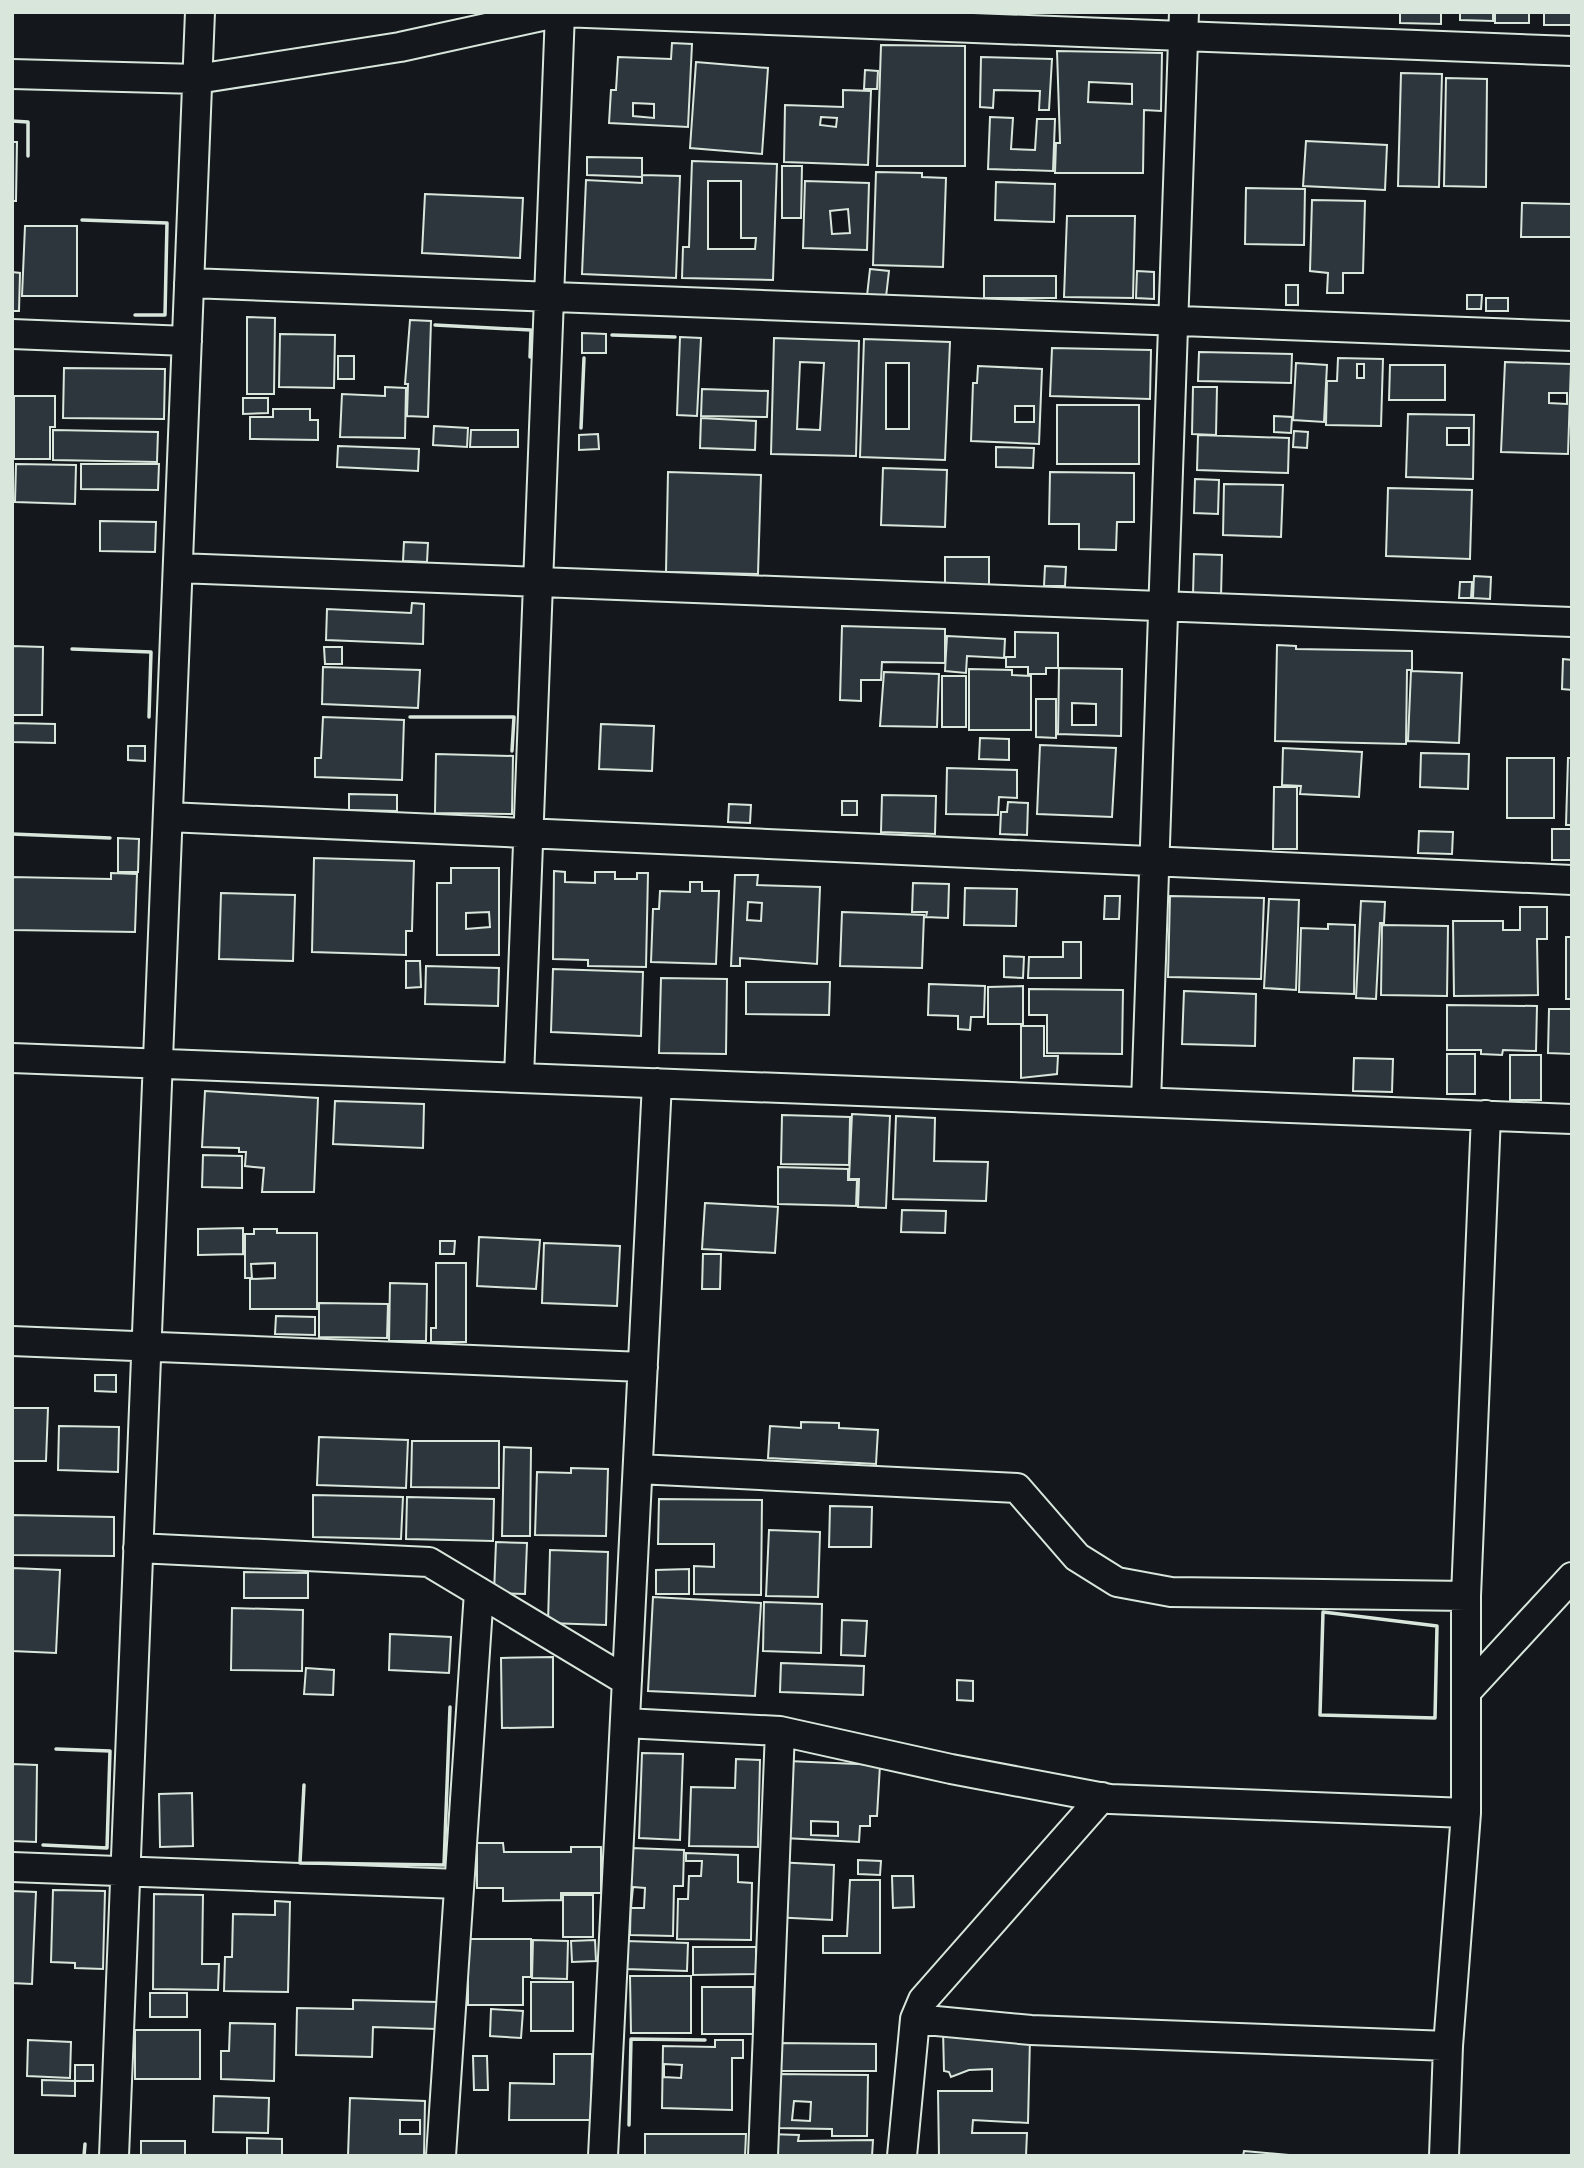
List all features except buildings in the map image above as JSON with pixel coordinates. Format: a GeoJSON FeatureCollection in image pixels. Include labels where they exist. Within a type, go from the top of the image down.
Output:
{"type":"FeatureCollection","features":[{"type":"Feature","properties":{"kind":"street"},"geometry":{"type":"LineString","coordinates":[[114,2156],[200,12]]}},
{"type":"Feature","properties":{"kind":"street"},"geometry":{"type":"LineString","coordinates":[[519,1078],[560,12]]}},
{"type":"Feature","properties":{"kind":"street"},"geometry":{"type":"LineString","coordinates":[[12,74],[197,79],[400,47],[560,12],[1184,24],[1572,51]]}},
{"type":"Feature","properties":{"kind":"street"},"geometry":{"type":"LineString","coordinates":[[1146,1102],[1184,24]]}},
{"type":"Feature","properties":{"kind":"street"},"geometry":{"type":"LineString","coordinates":[[189,283],[1572,337]]}},
{"type":"Feature","properties":{"kind":"street"},"geometry":{"type":"LineString","coordinates":[[12,334],[187,341]]}},
{"type":"Feature","properties":{"kind":"street"},"geometry":{"type":"LineString","coordinates":[[178,568],[1572,622]]}},
{"type":"Feature","properties":{"kind":"street"},"geometry":{"type":"LineString","coordinates":[[168,817],[1572,880]]}},
{"type":"Feature","properties":{"kind":"street"},"geometry":{"type":"LineString","coordinates":[[12,1058],[1572,1118]]}},
{"type":"Feature","properties":{"kind":"street"},"geometry":{"type":"LineString","coordinates":[[603,2156],[657,1083]]}},
{"type":"Feature","properties":{"kind":"street"},"geometry":{"type":"LineString","coordinates":[[1444,2156],[1448,2046],[1466,1813],[1466,1596],[1486,1115]]}},
{"type":"Feature","properties":{"kind":"street"},"geometry":{"type":"LineString","coordinates":[[12,1341],[643,1367]]}},
{"type":"Feature","properties":{"kind":"street"},"geometry":{"type":"LineString","coordinates":[[638,1469],[1017,1488],[1077,1557],[1117,1582],[1171,1592],[1466,1596]]}},
{"type":"Feature","properties":{"kind":"street"},"geometry":{"type":"LineString","coordinates":[[138,1548],[429,1562],[627,1681]]}},
{"type":"Feature","properties":{"kind":"street"},"geometry":{"type":"LineString","coordinates":[[1466,1692],[1572,1577]]}},
{"type":"Feature","properties":{"kind":"street"},"geometry":{"type":"LineString","coordinates":[[441,2156],[479,1592]]}},
{"type":"Feature","properties":{"kind":"street"},"geometry":{"type":"LineString","coordinates":[[625,1723],[780,1731],[951,1769],[1102,1797],[1466,1813]]}},
{"type":"Feature","properties":{"kind":"street"},"geometry":{"type":"LineString","coordinates":[[763,2156],[780,1731]]}},
{"type":"Feature","properties":{"kind":"street"},"geometry":{"type":"LineString","coordinates":[[902,2156],[915,2019],[923,2000],[1102,1797]]}},
{"type":"Feature","properties":{"kind":"street"},"geometry":{"type":"LineString","coordinates":[[12,1867],[459,1884]]}},
{"type":"Feature","properties":{"kind":"street"},"geometry":{"type":"LineString","coordinates":[[915,2019],[1031,2030],[1448,2046]]}},
{"type":"Feature","properties":{"kind":"wall"},"geometry":{"type":"LineString","coordinates":[[12,121],[28,122],[28,156]]}},
{"type":"Feature","properties":{"kind":"wall"},"geometry":{"type":"LineString","coordinates":[[82,220],[167,223],[165,315],[135,315]]}},
{"type":"Feature","properties":{"kind":"wall"},"geometry":{"type":"LineString","coordinates":[[435,325],[531,330],[530,357]]}},
{"type":"Feature","properties":{"kind":"wall"},"geometry":{"type":"LineString","coordinates":[[612,335],[675,337]]}},
{"type":"Feature","properties":{"kind":"wall"},"geometry":{"type":"LineString","coordinates":[[581,428],[584,358]]}},
{"type":"Feature","properties":{"kind":"wall"},"geometry":{"type":"LineString","coordinates":[[72,649],[151,652],[149,717]]}},
{"type":"Feature","properties":{"kind":"wall"},"geometry":{"type":"LineString","coordinates":[[410,717],[514,717],[512,751]]}},
{"type":"Feature","properties":{"kind":"wall"},"geometry":{"type":"LineString","coordinates":[[12,834],[110,838]]}},
{"type":"Feature","properties":{"kind":"wall"},"geometry":{"type":"LineString","coordinates":[[1323,1612],[1437,1626],[1435,1718],[1320,1715],[1323,1612]]}},
{"type":"Feature","properties":{"kind":"wall"},"geometry":{"type":"LineString","coordinates":[[304,1785],[300,1863],[444,1865],[450,1707]]}},
{"type":"Feature","properties":{"kind":"wall"},"geometry":{"type":"LineString","coordinates":[[43,1845],[107,1848],[110,1751],[56,1749]]}},
{"type":"Feature","properties":{"kind":"wall"},"geometry":{"type":"LineString","coordinates":[[629,2125],[631,2039],[705,2040]]}},
{"type":"Feature","properties":{"kind":"wall"},"geometry":{"type":"LineString","coordinates":[[84,2156],[85,2144]]}}]}
